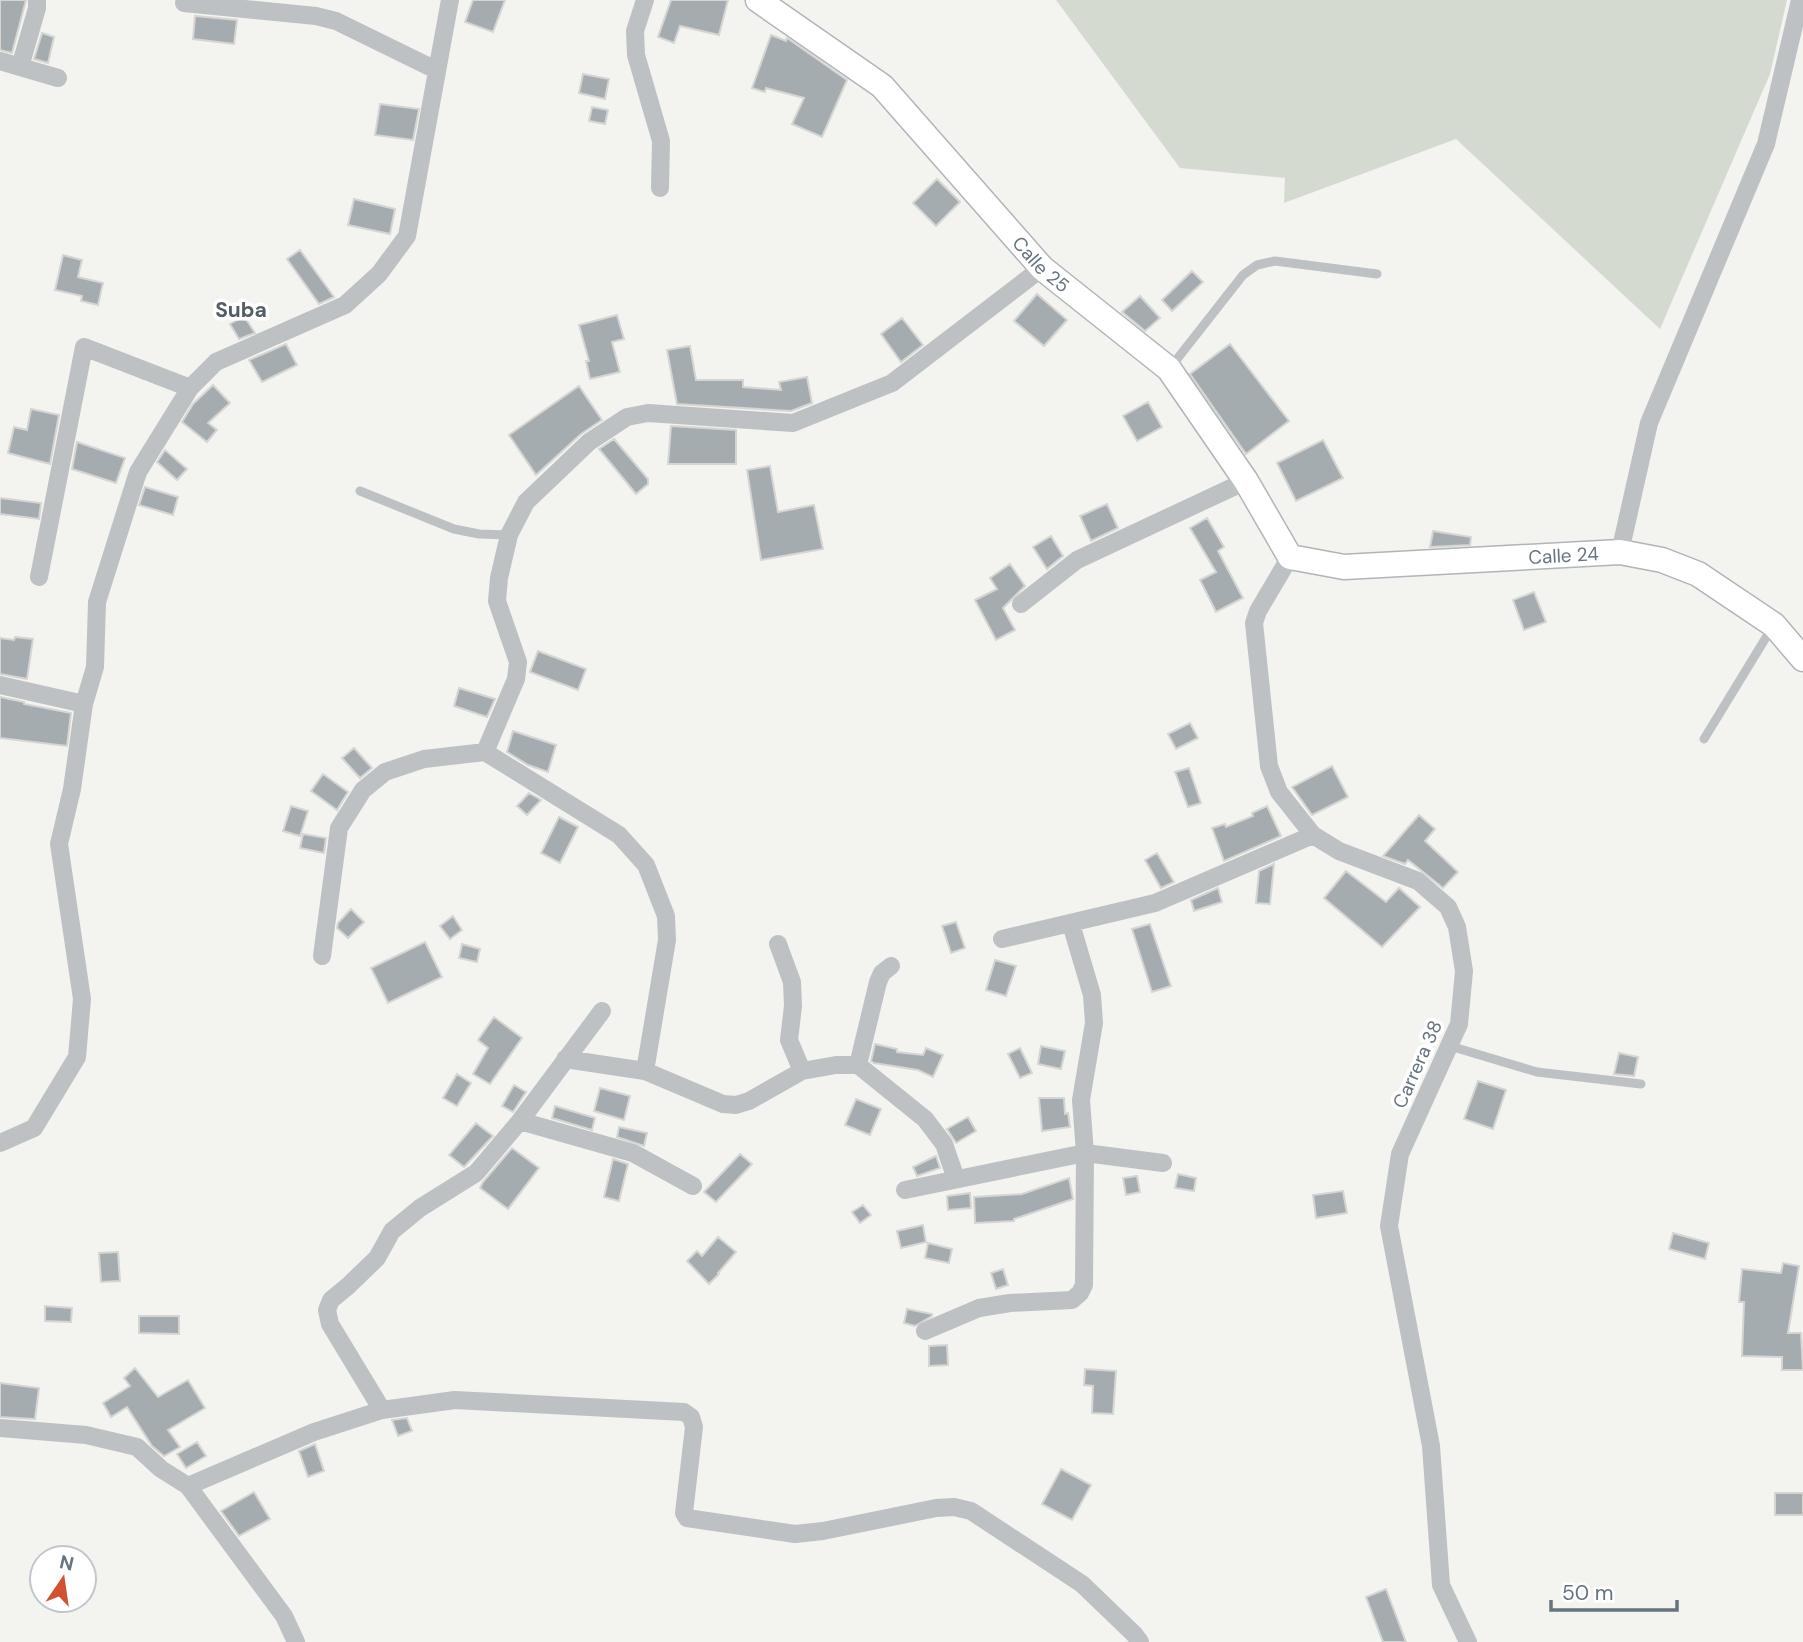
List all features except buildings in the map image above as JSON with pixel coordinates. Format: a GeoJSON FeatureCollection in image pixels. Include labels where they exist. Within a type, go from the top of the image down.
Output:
{"type":"FeatureCollection","features":[{"type":"Feature","properties":{"kind":"street"},"geometry":{"type":"LineString","coordinates":[[20,67],[37,0]]}},
{"type":"Feature","properties":{"kind":"street"},"geometry":{"type":"LineString","coordinates":[[0,1143],[34,1128],[77,1058],[82,999],[59,844],[72,789],[84,704],[95,667],[97,602],[138,472],[190,388],[216,362],[345,304],[379,274],[407,236],[450,0]]}},
{"type":"Feature","properties":{"kind":"street"},"geometry":{"type":"LineString","coordinates":[[645,0],[635,31],[636,55],[661,141],[660,188]]}},
{"type":"Feature","properties":{"kind":"street","name":"Calle 25"},"geometry":{"type":"LineString","coordinates":[[758,0],[882,86],[1042,268],[1169,369],[1246,481],[1290,557]]}},
{"type":"Feature","properties":{"kind":"street"},"geometry":{"type":"LineString","coordinates":[[1620,552],[1649,423],[1766,144],[1800,0]]}},
{"type":"Feature","properties":{"kind":"street"},"geometry":{"type":"LineString","coordinates":[[184,3],[316,16],[336,21],[436,70]]}},
{"type":"Feature","properties":{"kind":"street"},"geometry":{"type":"LineString","coordinates":[[0,61],[58,78]]}},
{"type":"Feature","properties":{"kind":"street"},"geometry":{"type":"LineString","coordinates":[[485,752],[516,679],[518,662],[497,601],[499,578],[509,535],[526,502],[589,442],[627,417],[648,413],[793,423],[892,383],[1042,268]]}},
{"type":"Feature","properties":{"kind":"street"},"geometry":{"type":"LineString","coordinates":[[39,577],[84,347],[190,388]]}},
{"type":"Feature","properties":{"kind":"street"},"geometry":{"type":"LineString","coordinates":[[1021,604],[1077,560],[1246,481]]}},
{"type":"Feature","properties":{"kind":"street","name":"Calle 24"},"geometry":{"type":"LineString","coordinates":[[1290,557],[1344,567],[1620,552],[1662,560],[1698,574],[1774,625],[1803,659]]}},
{"type":"Feature","properties":{"kind":"street","name":"Carrera 38"},"geometry":{"type":"LineString","coordinates":[[1290,557],[1258,611],[1254,623],[1269,766],[1279,792],[1313,835],[1339,851],[1418,881],[1448,907],[1457,927],[1464,971],[1458,1024],[1400,1154],[1389,1226],[1431,1446],[1441,1585],[1468,1642]]}},
{"type":"Feature","properties":{"kind":"street"},"geometry":{"type":"LineString","coordinates":[[0,685],[84,704]]}},
{"type":"Feature","properties":{"kind":"street"},"geometry":{"type":"LineString","coordinates":[[322,956],[339,828],[363,790],[385,772],[424,759],[485,752],[619,835],[646,865],[666,916],[667,940],[645,1071]]}},
{"type":"Feature","properties":{"kind":"street"},"geometry":{"type":"LineString","coordinates":[[1002,939],[1071,925],[1155,903],[1313,835]]}},
{"type":"Feature","properties":{"kind":"street"},"geometry":{"type":"LineString","coordinates":[[925,1331],[979,1308],[1010,1303],[1072,1300],[1084,1285],[1085,1153],[1081,1100],[1094,1023],[1093,995],[1071,925]]}},
{"type":"Feature","properties":{"kind":"street"},"geometry":{"type":"LineString","coordinates":[[778,944],[792,982],[793,1006],[789,1040],[802,1071]]}},
{"type":"Feature","properties":{"kind":"street"},"geometry":{"type":"LineString","coordinates":[[858,1065],[878,982],[882,973],[891,966]]}},
{"type":"Feature","properties":{"kind":"street"},"geometry":{"type":"LineString","coordinates":[[382,1410],[330,1324],[327,1310],[331,1300],[377,1258],[393,1231],[420,1208],[476,1173],[520,1121],[602,1011]]}},
{"type":"Feature","properties":{"kind":"street"},"geometry":{"type":"LineString","coordinates":[[565,1059],[645,1071],[723,1104],[736,1105],[749,1101],[802,1071],[836,1065],[858,1065],[925,1119],[944,1144],[956,1179]]}},
{"type":"Feature","properties":{"kind":"street"},"geometry":{"type":"LineString","coordinates":[[520,1121],[633,1153],[693,1186]]}},
{"type":"Feature","properties":{"kind":"street"},"geometry":{"type":"LineString","coordinates":[[905,1190],[1085,1153],[1163,1163]]}},
{"type":"Feature","properties":{"kind":"street"},"geometry":{"type":"LineString","coordinates":[[188,1486],[314,1432],[382,1410],[455,1400],[684,1412],[691,1417],[694,1427],[684,1513],[687,1518],[795,1534],[823,1531],[936,1508],[954,1507],[971,1511],[1082,1584],[1134,1633],[1140,1642]]}},
{"type":"Feature","properties":{"kind":"street"},"geometry":{"type":"LineString","coordinates":[[0,1427],[86,1435],[137,1447],[161,1469],[188,1486],[284,1616],[296,1642]]}},
{"type":"Feature","properties":{"kind":"lane"},"geometry":{"type":"LineString","coordinates":[[1169,369],[1243,275],[1257,265],[1275,261],[1377,274]]}},
{"type":"Feature","properties":{"kind":"lane"},"geometry":{"type":"LineString","coordinates":[[360,491],[454,529],[479,534],[509,535]]}},
{"type":"Feature","properties":{"kind":"lane"},"geometry":{"type":"LineString","coordinates":[[1704,739],[1774,625]]}},
{"type":"Feature","properties":{"kind":"lane"},"geometry":{"type":"LineString","coordinates":[[1450,1045],[1537,1072],[1641,1084]]}},
{"type":"Feature","properties":{"kind":"shaded area"},"geometry":{"type":"Polygon","coordinates":[[[1056,0],[1787,0],[1770,74],[1660,329],[1456,139],[1284,203],[1285,178],[1180,168],[1056,0]]]}},
{"type":"Feature","properties":{"kind":"district","name":"Suba"},"geometry":{"type":"Point","coordinates":[241,310]}}]}
